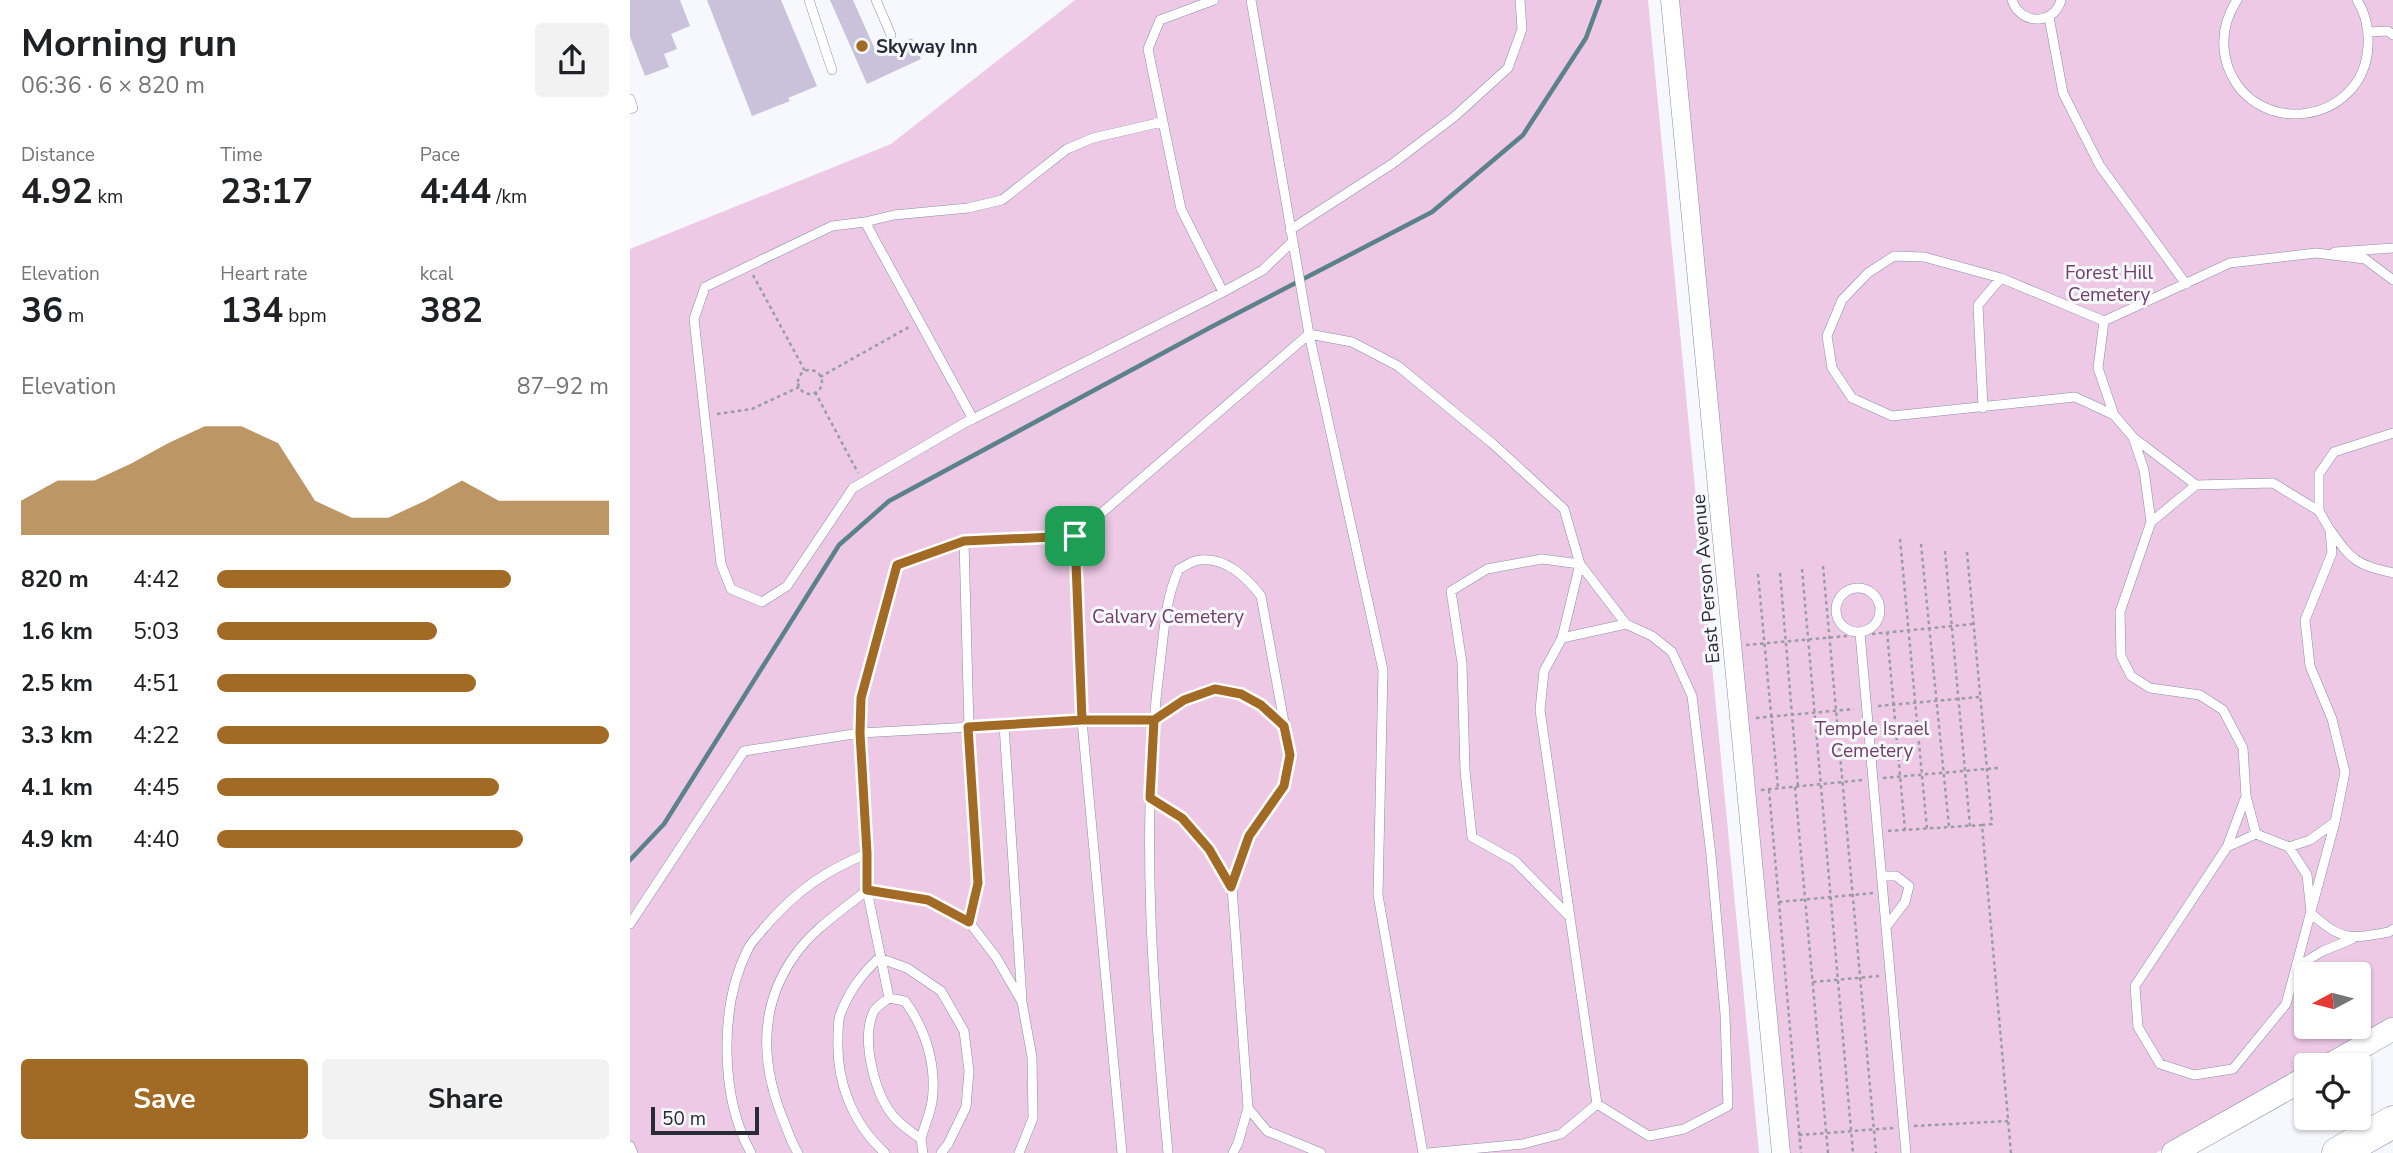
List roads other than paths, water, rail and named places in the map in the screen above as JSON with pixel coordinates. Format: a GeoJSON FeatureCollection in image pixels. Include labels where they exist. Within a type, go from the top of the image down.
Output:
{"type":"FeatureCollection","features":[{"type":"Feature","properties":{"kind":"highway"},"geometry":{"type":"LineString","coordinates":[[2338,1153],[2393,1122]]}},
{"type":"Feature","properties":{"kind":"street","name":"East Person Avenue"},"geometry":{"type":"LineString","coordinates":[[1670,0],[1781,1153]]}},
{"type":"Feature","properties":{"kind":"street"},"geometry":{"type":"LineString","coordinates":[[2351,1053],[2393,1029]]}},
{"type":"Feature","properties":{"kind":"street"},"geometry":{"type":"LineString","coordinates":[[2173,1153],[2294,1085]]}},
{"type":"Feature","properties":{"kind":"lane"},"geometry":{"type":"LineString","coordinates":[[809,0],[832,70]]}},
{"type":"Feature","properties":{"kind":"lane"},"geometry":{"type":"LineString","coordinates":[[876,0],[891,35]]}},
{"type":"Feature","properties":{"kind":"lane"},"geometry":{"type":"LineString","coordinates":[[1214,0],[1160,20],[1148,49],[1181,209],[1223,292]]}},
{"type":"Feature","properties":{"kind":"lane"},"geometry":{"type":"LineString","coordinates":[[1251,0],[1302,301],[1383,670],[1378,895],[1423,1153]]}},
{"type":"Feature","properties":{"kind":"lane"},"geometry":{"type":"LineString","coordinates":[[1290,230],[1392,164],[1454,117],[1508,68],[1522,29],[1520,0]]}},
{"type":"Feature","properties":{"kind":"lane"},"geometry":{"type":"LineString","coordinates":[[2012,0],[2021,15],[2041,20],[2056,12],[2061,0]]}},
{"type":"Feature","properties":{"kind":"lane"},"geometry":{"type":"LineString","coordinates":[[2237,0],[2229,12],[2224,31],[2225,57],[2232,76],[2248,97],[2270,111],[2295,115],[2313,113],[2343,98],[2360,79],[2368,60],[2369,32],[2357,0]]}},
{"type":"Feature","properties":{"kind":"lane"},"geometry":{"type":"LineString","coordinates":[[2049,17],[2063,93],[2100,166],[2186,284]]}},
{"type":"Feature","properties":{"kind":"lane"},"geometry":{"type":"LineString","coordinates":[[2369,32],[2388,31],[2393,35]]}},
{"type":"Feature","properties":{"kind":"lane"},"geometry":{"type":"LineString","coordinates":[[630,99],[633,108],[630,109]]}},
{"type":"Feature","properties":{"kind":"lane"},"geometry":{"type":"LineString","coordinates":[[1162,122],[1093,138],[1067,149],[1002,200],[968,208],[894,215],[832,226],[705,286],[694,319],[721,564],[731,589],[762,601],[787,586],[853,488],[973,419],[1263,270],[1292,243]]}},
{"type":"Feature","properties":{"kind":"lane"},"geometry":{"type":"LineString","coordinates":[[865,222],[973,419]]}},
{"type":"Feature","properties":{"kind":"lane"},"geometry":{"type":"LineString","coordinates":[[2196,485],[2133,437],[2113,415],[2075,397],[1892,416],[1852,398],[1832,369],[1827,336],[1842,300],[1868,273],[1894,256],[1924,257],[2001,278],[2104,321],[2230,263],[2393,248]]}},
{"type":"Feature","properties":{"kind":"lane"},"geometry":{"type":"LineString","coordinates":[[2316,253],[2365,259],[2393,280]]}},
{"type":"Feature","properties":{"kind":"lane"},"geometry":{"type":"LineString","coordinates":[[1983,408],[1978,305],[2001,278]]}},
{"type":"Feature","properties":{"kind":"lane"},"geometry":{"type":"LineString","coordinates":[[2104,321],[2098,368],[2113,415]]}},
{"type":"Feature","properties":{"kind":"lane"},"geometry":{"type":"LineString","coordinates":[[888,998],[867,890],[860,733],[861,698],[897,565],[964,541],[1075,536],[1309,334]]}},
{"type":"Feature","properties":{"kind":"lane"},"geometry":{"type":"LineString","coordinates":[[1309,334],[1352,342],[1398,366],[1493,444],[1564,509],[1580,564],[1626,624],[1652,636],[1672,652],[1692,696],[1723,987],[1728,1106],[1684,1129],[1648,1136],[1597,1104],[1540,710],[1544,671],[1562,638],[1580,564]]}},
{"type":"Feature","properties":{"kind":"lane"},"geometry":{"type":"LineString","coordinates":[[2319,511],[2319,474],[2334,452],[2393,433]]}},
{"type":"Feature","properties":{"kind":"lane"},"geometry":{"type":"LineString","coordinates":[[2133,437],[2144,470],[2151,522],[2120,612],[2121,656],[2131,676],[2150,688],[2200,695],[2223,710],[2243,748],[2246,796],[2256,834]]}},
{"type":"Feature","properties":{"kind":"lane"},"geometry":{"type":"LineString","coordinates":[[2151,522],[2196,485],[2273,483],[2319,511],[2345,551],[2362,566],[2393,573]]}},
{"type":"Feature","properties":{"kind":"lane"},"geometry":{"type":"LineString","coordinates":[[2297,962],[2335,822],[2345,772],[2332,719],[2311,666],[2305,620],[2332,553],[2330,530]]}},
{"type":"Feature","properties":{"kind":"lane"},"geometry":{"type":"LineString","coordinates":[[1075,536],[1082,720],[1122,1153]]}},
{"type":"Feature","properties":{"kind":"lane"},"geometry":{"type":"LineString","coordinates":[[964,541],[968,727],[978,883],[969,922]]}},
{"type":"Feature","properties":{"kind":"lane"},"geometry":{"type":"LineString","coordinates":[[1570,917],[1515,861],[1472,837],[1465,771],[1462,663],[1451,591],[1488,569],[1542,559],[1580,564]]}},
{"type":"Feature","properties":{"kind":"lane"},"geometry":{"type":"LineString","coordinates":[[1168,1153],[1153,966],[1149,857],[1154,720],[1169,589],[1179,569],[1199,560],[1220,562],[1245,575],[1261,596],[1290,755],[1284,786],[1249,836],[1231,887],[1248,1108],[1233,1153]]}},
{"type":"Feature","properties":{"kind":"lane"},"geometry":{"type":"LineString","coordinates":[[1856,588],[1873,594],[1880,607],[1874,626],[1860,634],[1845,629],[1836,616],[1837,601],[1842,595],[1856,588]]}},
{"type":"Feature","properties":{"kind":"lane"},"geometry":{"type":"LineString","coordinates":[[1562,638],[1626,624]]}},
{"type":"Feature","properties":{"kind":"lane"},"geometry":{"type":"LineString","coordinates":[[1860,634],[1906,1153]]}},
{"type":"Feature","properties":{"kind":"lane"},"geometry":{"type":"LineString","coordinates":[[630,924],[744,751],[860,733],[1082,720],[1154,720],[1184,700],[1215,689],[1241,694],[1261,705],[1284,726]]}},
{"type":"Feature","properties":{"kind":"lane"},"geometry":{"type":"LineString","coordinates":[[1004,725],[1022,1002],[1032,1057],[1033,1118],[1019,1153]]}},
{"type":"Feature","properties":{"kind":"lane"},"geometry":{"type":"LineString","coordinates":[[2246,796],[2227,847],[2135,986],[2138,1027],[2160,1064],[2194,1075],[2233,1069],[2286,1004],[2294,974]]}},
{"type":"Feature","properties":{"kind":"lane"},"geometry":{"type":"LineString","coordinates":[[1150,798],[1182,818],[1209,849],[1231,887]]}},
{"type":"Feature","properties":{"kind":"lane"},"geometry":{"type":"LineString","coordinates":[[2289,847],[2311,840],[2335,822]]}},
{"type":"Feature","properties":{"kind":"lane"},"geometry":{"type":"LineString","coordinates":[[2227,847],[2256,834],[2289,847],[2308,875],[2311,913],[2327,928],[2352,939]]}},
{"type":"Feature","properties":{"kind":"lane"},"geometry":{"type":"LineString","coordinates":[[751,1153],[729,1085],[727,1040],[732,995],[748,947],[787,901],[833,868],[867,853]]}},
{"type":"Feature","properties":{"kind":"lane"},"geometry":{"type":"LineString","coordinates":[[1881,876],[1896,876],[1909,886],[1905,902],[1886,928]]}},
{"type":"Feature","properties":{"kind":"lane"},"geometry":{"type":"LineString","coordinates":[[798,1153],[774,1098],[766,1056],[771,1001],[795,955],[826,923],[867,890],[928,900],[969,922],[996,957],[1022,1002]]}},
{"type":"Feature","properties":{"kind":"lane"},"geometry":{"type":"LineString","coordinates":[[2304,962],[2352,939],[2393,929]]}},
{"type":"Feature","properties":{"kind":"lane"},"geometry":{"type":"LineString","coordinates":[[879,958],[858,978],[839,1018],[837,1054],[847,1101],[867,1137],[885,1153]]}},
{"type":"Feature","properties":{"kind":"lane"},"geometry":{"type":"LineString","coordinates":[[879,958],[907,968],[941,991],[964,1031],[969,1071],[966,1107],[941,1153]]}},
{"type":"Feature","properties":{"kind":"lane"},"geometry":{"type":"LineString","coordinates":[[888,998],[873,1011],[867,1044],[874,1075],[883,1099],[895,1118],[921,1139]]}},
{"type":"Feature","properties":{"kind":"lane"},"geometry":{"type":"LineString","coordinates":[[888,998],[905,1001],[916,1017],[928,1046],[933,1074],[932,1102],[921,1139],[923,1153]]}},
{"type":"Feature","properties":{"kind":"lane"},"geometry":{"type":"LineString","coordinates":[[1428,1153],[1523,1144],[1561,1134],[1597,1104]]}},
{"type":"Feature","properties":{"kind":"lane"},"geometry":{"type":"LineString","coordinates":[[1248,1108],[1267,1131],[1315,1152]]}},
{"type":"Feature","properties":{"kind":"lane"},"geometry":{"type":"LineString","coordinates":[[630,1146],[633,1153]]}},
{"type":"Feature","properties":{"kind":"waterway"},"geometry":{"type":"LineString","coordinates":[[630,860],[664,824],[839,545],[889,501],[1213,326],[1432,212],[1523,135],[1586,38],[1600,0]]}},
{"type":"Feature","properties":{"kind":"place","name":"Skyway Inn"},"geometry":{"type":"Point","coordinates":[862,46]}},
{"type":"Feature","properties":{"kind":"park label","name":"Forest Hill Cemetery"},"geometry":{"type":"Point","coordinates":[2109,283]}},
{"type":"Feature","properties":{"kind":"park label","name":"Calvary Cemetery"},"geometry":{"type":"Point","coordinates":[1168,616]}},
{"type":"Feature","properties":{"kind":"park label","name":"Temple Israel Cemetery"},"geometry":{"type":"Point","coordinates":[1872,739]}}]}
